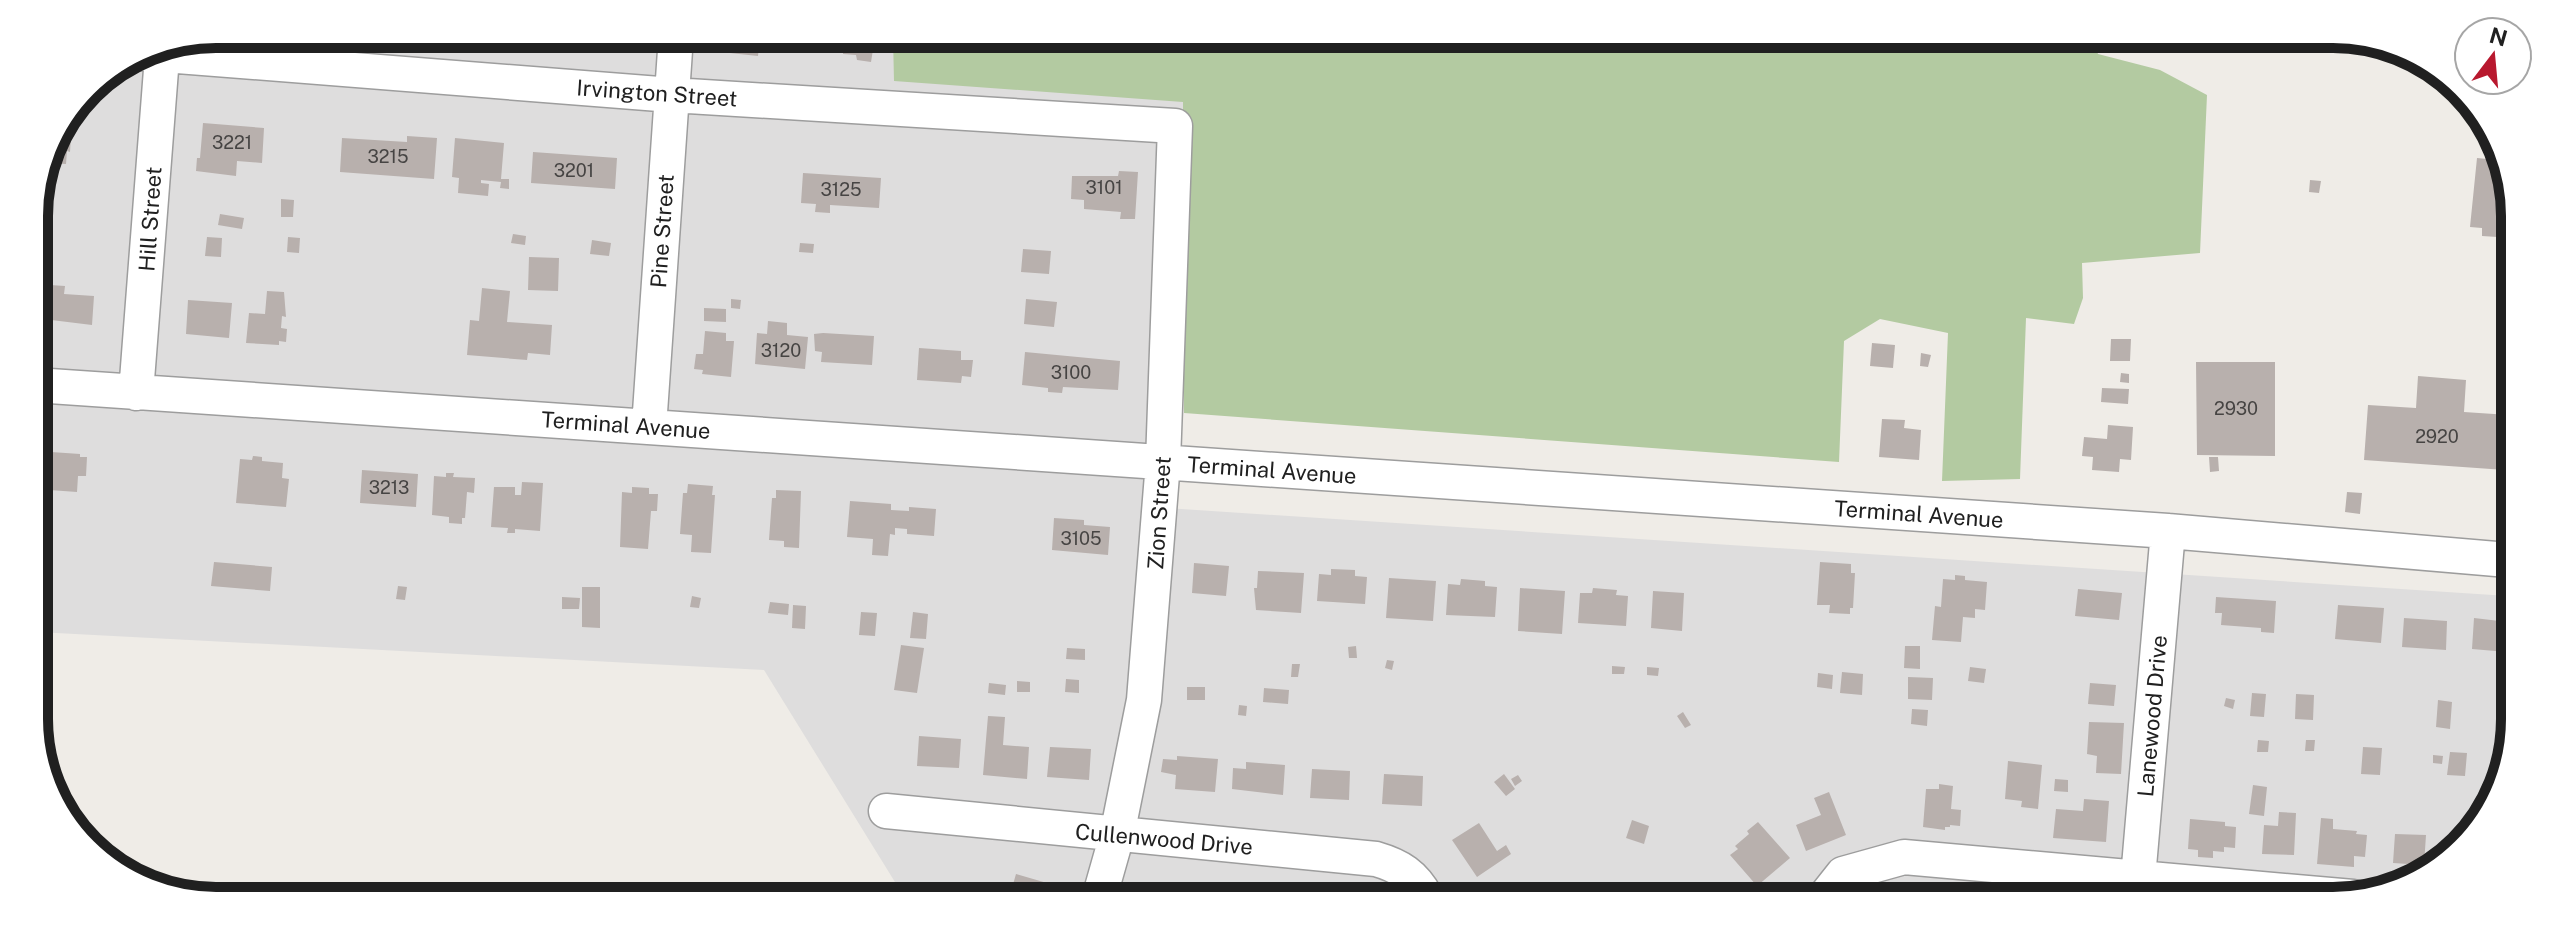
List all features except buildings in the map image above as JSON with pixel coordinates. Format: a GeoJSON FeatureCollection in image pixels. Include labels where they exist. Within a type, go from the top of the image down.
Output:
{"type":"FeatureCollection","features":[{"type":"Feature","properties":{"kind":"street","name":"Pine Street"},"geometry":{"type":"LineString","coordinates":[[649,427],[675,48]]}},
{"type":"Feature","properties":{"kind":"street","name":"Irvington Street"},"geometry":{"type":"LineString","coordinates":[[179,52],[672,95],[1175,126]]}},
{"type":"Feature","properties":{"kind":"street","name":"Hill Street"},"geometry":{"type":"LineString","coordinates":[[136,393],[154,60]]}},
{"type":"Feature","properties":{"kind":"street","name":"Zion Street"},"geometry":{"type":"LineString","coordinates":[[1102,887],[1117,835],[1144,700],[1163,462],[1175,126]]}},
{"type":"Feature","properties":{"kind":"street","name":"Terminal Avenue"},"geometry":{"type":"LineString","coordinates":[[48,386],[2168,531],[2501,559]]}},
{"type":"Feature","properties":{"kind":"street","name":"Lanewood Drive"},"geometry":{"type":"LineString","coordinates":[[2142,887],[2168,531]]}},
{"type":"Feature","properties":{"kind":"street","name":"Cullenwood Drive"},"geometry":{"type":"LineString","coordinates":[[886,811],[1376,859],[1399,866],[1420,887]]}},
{"type":"Feature","properties":{"kind":"street"},"geometry":{"type":"LineString","coordinates":[[1834,886],[1904,857],[2102,887]]}},
{"type":"Feature","properties":{"kind":"shaded area"},"geometry":{"type":"Polygon","coordinates":[[[205,48],[1084,48],[1187,60],[1151,507],[2501,596],[2500,741],[2484,793],[2452,838],[2417,865],[2387,878],[2344,887],[898,887],[764,670],[48,633],[48,205],[51,183],[65,142],[90,105],[132,70],[162,57],[205,48]]]}},
{"type":"Feature","properties":{"kind":"green space"},"geometry":{"type":"Polygon","coordinates":[[[893,48],[2096,48],[2098,54],[2160,70],[2207,95],[2200,253],[2082,263],[2083,298],[2074,324],[2026,318],[2020,479],[1942,481],[1948,333],[1880,319],[1844,341],[1839,462],[1184,413],[1183,102],[894,81],[893,48]]]}}]}
